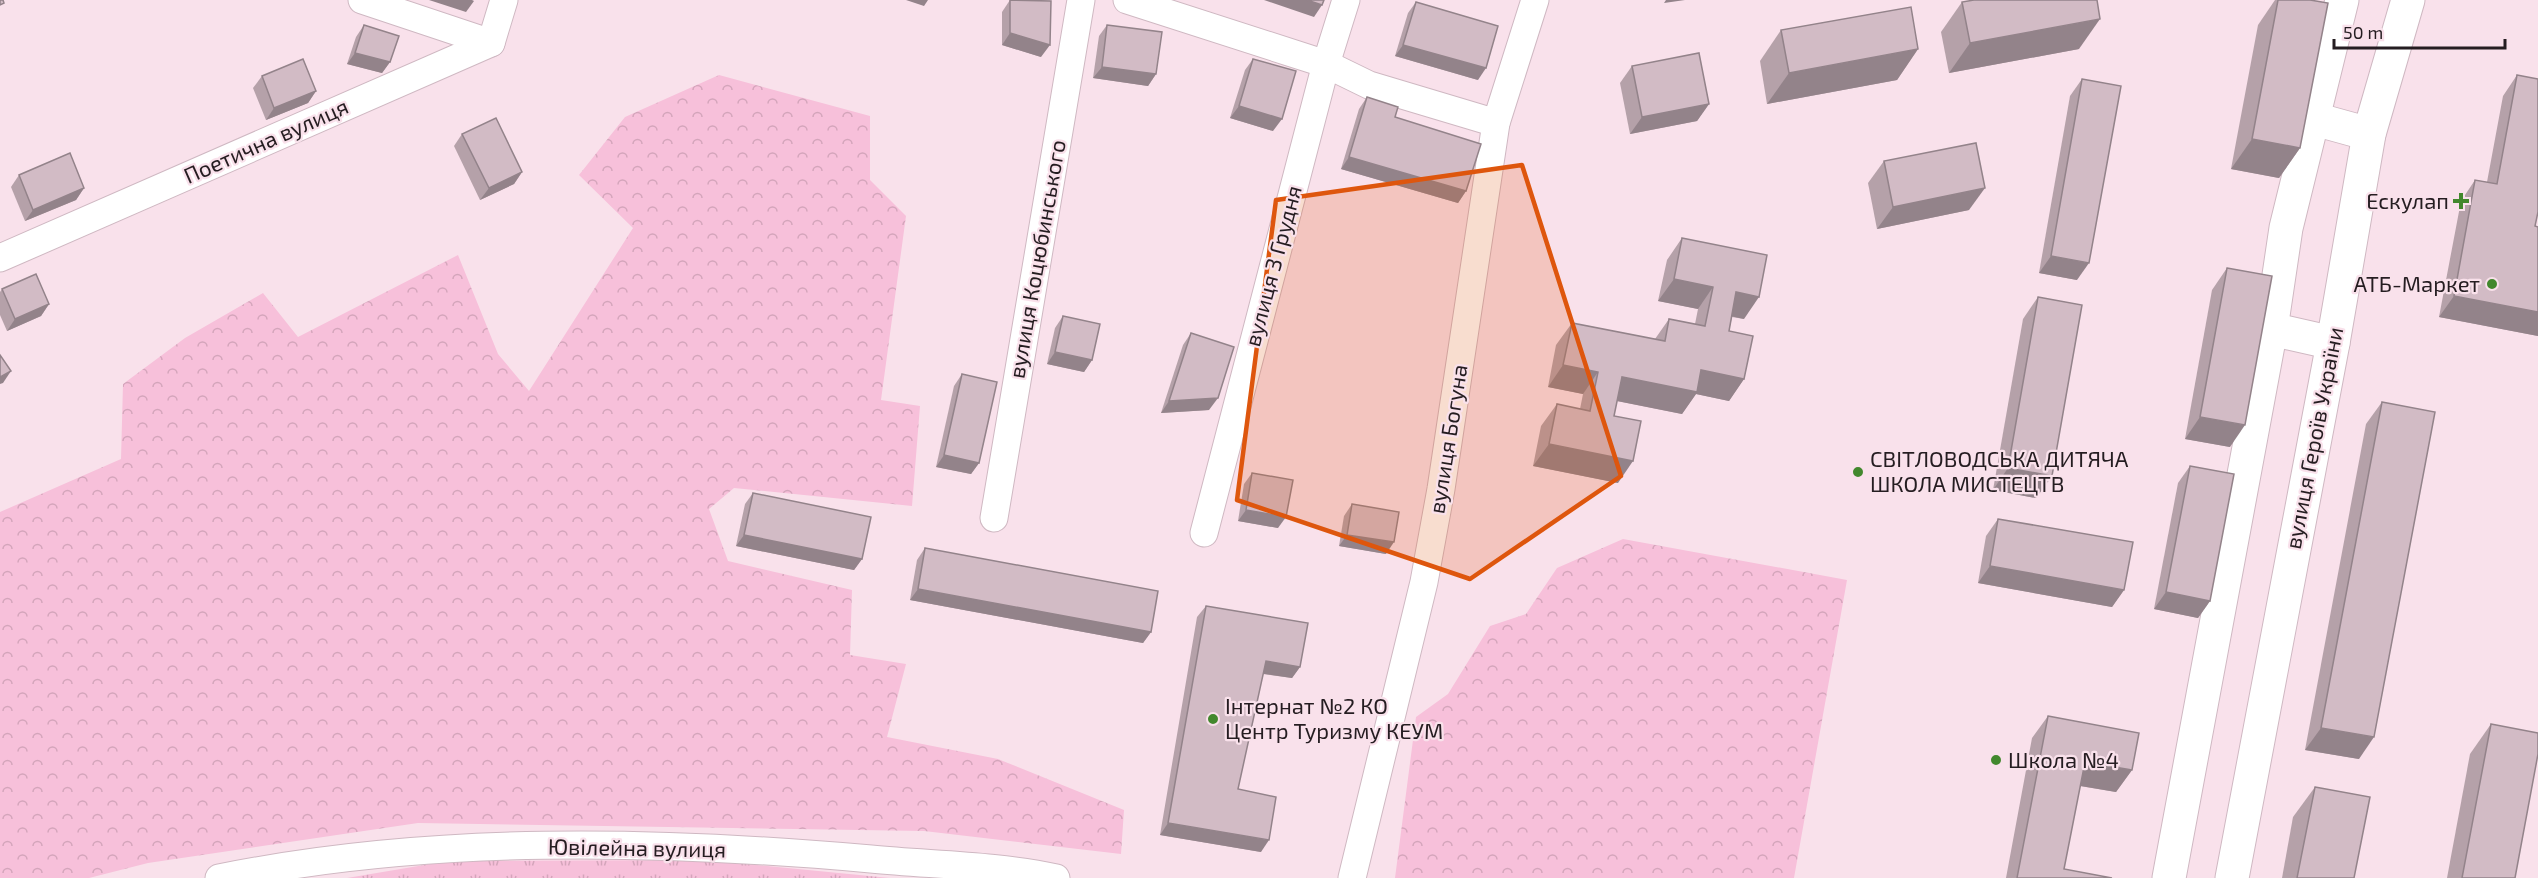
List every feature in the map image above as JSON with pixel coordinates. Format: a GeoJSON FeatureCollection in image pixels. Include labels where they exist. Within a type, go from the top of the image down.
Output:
{"type":"FeatureCollection","features":[{"type":"Feature","properties":{"kind":"main road"},"geometry":{"type":"LineString","coordinates":[[2169,878],[2271,329],[2286,228],[2311,118],[2342,0]]}},
{"type":"Feature","properties":{"kind":"main road","name":"вулиця Героїв України"},"geometry":{"type":"LineString","coordinates":[[2232,878],[2333,343],[2369,134],[2408,0]]}},
{"type":"Feature","properties":{"kind":"main road"},"geometry":{"type":"LineString","coordinates":[[2311,118],[2369,134]]}},
{"type":"Feature","properties":{"kind":"main road"},"geometry":{"type":"LineString","coordinates":[[2271,329],[2333,343]]}},
{"type":"Feature","properties":{"kind":"street"},"geometry":{"type":"LineString","coordinates":[[362,0],[491,43],[504,0]]}},
{"type":"Feature","properties":{"kind":"street","name":"вулиця Коцюбинського"},"geometry":{"type":"LineString","coordinates":[[994,518],[1081,0]]}},
{"type":"Feature","properties":{"kind":"street"},"geometry":{"type":"LineString","coordinates":[[1127,0],[1326,64],[1369,86],[1496,123]]}},
{"type":"Feature","properties":{"kind":"street","name":"вулиця 3 Грудня"},"geometry":{"type":"LineString","coordinates":[[1204,533],[1326,64],[1346,0]]}},
{"type":"Feature","properties":{"kind":"street","name":"вулиця Богуна"},"geometry":{"type":"LineString","coordinates":[[1352,878],[1426,570],[1443,477],[1496,123],[1535,0]]}},
{"type":"Feature","properties":{"kind":"street","name":"Поетична вулиця"},"geometry":{"type":"LineString","coordinates":[[0,258],[491,43]]}},
{"type":"Feature","properties":{"kind":"street","name":"Ювілейна вулиця"},"geometry":{"type":"LineString","coordinates":[[219,878],[268,868],[465,846],[749,849],[1056,878]]}},
{"type":"Feature","properties":{"kind":"highlighted area"},"geometry":{"type":"Polygon","coordinates":[[[1522,165],[1621,476],[1470,579],[1237,500],[1276,200],[1522,165]]]}},
{"type":"Feature","properties":{"kind":"green space"},"geometry":{"type":"Polygon","coordinates":[[[719,75],[870,116],[870,180],[906,216],[881,400],[920,406],[912,506],[734,488],[709,509],[728,561],[852,590],[850,655],[906,664],[887,737],[998,759],[1124,810],[1121,854],[924,831],[418,823],[148,863],[89,878],[0,878],[0,512],[121,459],[123,384],[185,338],[263,293],[298,337],[458,255],[498,354],[529,391],[633,228],[579,175],[625,117],[719,75]]]}},
{"type":"Feature","properties":{"kind":"green space"},"geometry":{"type":"Polygon","coordinates":[[[1623,539],[1847,580],[1794,878],[1395,878],[1416,717],[1448,694],[1490,626],[1526,614],[1557,568],[1623,539]]]}},
{"type":"Feature","properties":{"kind":"green space"},"geometry":{"type":"Polygon","coordinates":[[[704,860],[890,878],[347,878],[448,861],[704,860]]]}},
{"type":"Feature","properties":{"kind":"building"},"geometry":{"type":"Polygon","coordinates":[[[1010,0],[1051,1],[1050,45],[1010,33],[1010,0]]]}},
{"type":"Feature","properties":{"kind":"building"},"geometry":{"type":"Polygon","coordinates":[[[1307,0],[1324,0],[1322,5],[1307,0]]]}},
{"type":"Feature","properties":{"kind":"building"},"geometry":{"type":"Polygon","coordinates":[[[1974,0],[2097,0],[2100,19],[1970,43],[1962,2],[1974,0]]]}},
{"type":"Feature","properties":{"kind":"building"},"geometry":{"type":"Polygon","coordinates":[[[2278,0],[2310,0],[2328,3],[2300,148],[2252,139],[2278,0]]]}},
{"type":"Feature","properties":{"kind":"building"},"geometry":{"type":"Polygon","coordinates":[[[1416,2],[1498,26],[1486,68],[1403,45],[1416,2]]]}},
{"type":"Feature","properties":{"kind":"building"},"geometry":{"type":"Polygon","coordinates":[[[1911,7],[1918,49],[1789,73],[1781,30],[1911,7]]]}},
{"type":"Feature","properties":{"kind":"building"},"geometry":{"type":"Polygon","coordinates":[[[364,25],[399,36],[390,62],[355,53],[364,25]]]}},
{"type":"Feature","properties":{"kind":"building"},"geometry":{"type":"Polygon","coordinates":[[[1107,25],[1162,32],[1156,74],[1102,67],[1107,25]]]}},
{"type":"Feature","properties":{"kind":"building"},"geometry":{"type":"Polygon","coordinates":[[[1699,53],[1709,104],[1642,117],[1632,66],[1699,53]]]}},
{"type":"Feature","properties":{"kind":"building"},"geometry":{"type":"Polygon","coordinates":[[[303,59],[316,91],[274,108],[262,76],[303,59]]]}},
{"type":"Feature","properties":{"kind":"building"},"geometry":{"type":"Polygon","coordinates":[[[1253,59],[1296,71],[1282,119],[1239,106],[1253,59]]]}},
{"type":"Feature","properties":{"kind":"building"},"geometry":{"type":"Polygon","coordinates":[[[2517,75],[2538,79],[2538,212],[2535,226],[2538,227],[2538,312],[2454,296],[2475,180],[2497,184],[2517,75]]]}},
{"type":"Feature","properties":{"kind":"building"},"geometry":{"type":"Polygon","coordinates":[[[2082,79],[2121,86],[2089,263],[2051,256],[2082,79]]]}},
{"type":"Feature","properties":{"kind":"building"},"geometry":{"type":"Polygon","coordinates":[[[1367,97],[1398,107],[1395,117],[1481,144],[1466,191],[1349,157],[1367,97]]]}},
{"type":"Feature","properties":{"kind":"building"},"geometry":{"type":"Polygon","coordinates":[[[496,118],[522,172],[489,188],[462,134],[496,118]]]}},
{"type":"Feature","properties":{"kind":"building"},"geometry":{"type":"Polygon","coordinates":[[[1976,143],[1985,188],[1893,207],[1884,161],[1976,143]]]}},
{"type":"Feature","properties":{"kind":"building"},"geometry":{"type":"Polygon","coordinates":[[[70,153],[84,188],[33,210],[19,175],[70,153]]]}},
{"type":"Feature","properties":{"kind":"building"},"geometry":{"type":"Polygon","coordinates":[[[1682,238],[1767,255],[1759,297],[1736,292],[1729,331],[1753,336],[1744,379],[1701,370],[1697,392],[1622,377],[1614,416],[1641,421],[1633,461],[1549,444],[1557,404],[1590,411],[1598,372],[1563,365],[1572,323],[1665,341],[1669,319],[1705,326],[1713,287],[1674,279],[1682,238]]]}},
{"type":"Feature","properties":{"kind":"building"},"geometry":{"type":"Polygon","coordinates":[[[2227,268],[2272,276],[2245,425],[2200,417],[2227,268]]]}},
{"type":"Feature","properties":{"kind":"building"},"geometry":{"type":"Polygon","coordinates":[[[36,274],[49,304],[15,319],[2,289],[36,274]]]}},
{"type":"Feature","properties":{"kind":"building"},"geometry":{"type":"Polygon","coordinates":[[[2038,297],[2082,305],[2052,476],[2008,468],[2038,297]]]}},
{"type":"Feature","properties":{"kind":"building"},"geometry":{"type":"Polygon","coordinates":[[[1063,316],[1100,324],[1092,360],[1055,352],[1063,316]]]}},
{"type":"Feature","properties":{"kind":"building"},"geometry":{"type":"Polygon","coordinates":[[[1191,333],[1234,347],[1218,398],[1169,401],[1191,333]]]}},
{"type":"Feature","properties":{"kind":"building"},"geometry":{"type":"Polygon","coordinates":[[[0,355],[11,371],[0,377],[0,355]]]}},
{"type":"Feature","properties":{"kind":"building"},"geometry":{"type":"Polygon","coordinates":[[[962,374],[997,382],[979,463],[944,455],[962,374]]]}},
{"type":"Feature","properties":{"kind":"building"},"geometry":{"type":"Polygon","coordinates":[[[2382,402],[2435,412],[2374,737],[2321,728],[2382,402]]]}},
{"type":"Feature","properties":{"kind":"building"},"geometry":{"type":"Polygon","coordinates":[[[2190,466],[2234,474],[2210,601],[2166,592],[2190,466]]]}},
{"type":"Feature","properties":{"kind":"building"},"geometry":{"type":"Polygon","coordinates":[[[1252,473],[1293,480],[1286,517],[1246,510],[1252,473]]]}},
{"type":"Feature","properties":{"kind":"building"},"geometry":{"type":"Polygon","coordinates":[[[753,493],[871,517],[862,559],[744,535],[753,493]]]}},
{"type":"Feature","properties":{"kind":"building"},"geometry":{"type":"Polygon","coordinates":[[[1352,504],[1399,512],[1394,542],[1347,535],[1352,504]]]}},
{"type":"Feature","properties":{"kind":"building"},"geometry":{"type":"Polygon","coordinates":[[[1998,519],[2133,542],[2124,590],[1990,566],[1998,519]]]}},
{"type":"Feature","properties":{"kind":"building"},"geometry":{"type":"Polygon","coordinates":[[[925,548],[1158,591],[1151,632],[918,589],[925,548]]]}},
{"type":"Feature","properties":{"kind":"building","name":"Інтернат №2 КО Центр Туризму КЕУМ"},"geometry":{"type":"Polygon","coordinates":[[[1206,606],[1308,623],[1300,667],[1266,661],[1238,789],[1276,797],[1269,840],[1168,823],[1206,606]]]}},
{"type":"Feature","properties":{"kind":"building"},"geometry":{"type":"Polygon","coordinates":[[[2048,716],[2139,733],[2132,770],[2085,762],[2064,869],[2112,878],[2017,878],[2048,716]]]}},
{"type":"Feature","properties":{"kind":"building"},"geometry":{"type":"Polygon","coordinates":[[[2491,724],[2538,733],[2538,754],[2515,878],[2462,878],[2491,724]]]}},
{"type":"Feature","properties":{"kind":"building"},"geometry":{"type":"Polygon","coordinates":[[[2315,787],[2370,797],[2354,878],[2297,878],[2315,787]]]}},
{"type":"Feature","properties":{"kind":"place","name":"Ескулап"},"geometry":{"type":"Point","coordinates":[2461,201]}},
{"type":"Feature","properties":{"kind":"place","name":"АТБ-Маркет"},"geometry":{"type":"Point","coordinates":[2492,284]}},
{"type":"Feature","properties":{"kind":"place","name":"СВІТЛОВОДСЬКА ДИТЯЧА ШКОЛА МИСТЕЦТВ"},"geometry":{"type":"Point","coordinates":[1858,472]}},
{"type":"Feature","properties":{"kind":"place","name":"Інтернат №2 КО Центр Туризму КЕУМ"},"geometry":{"type":"Point","coordinates":[1213,719]}},
{"type":"Feature","properties":{"kind":"place","name":"Школа №4"},"geometry":{"type":"Point","coordinates":[1996,760]}}]}
